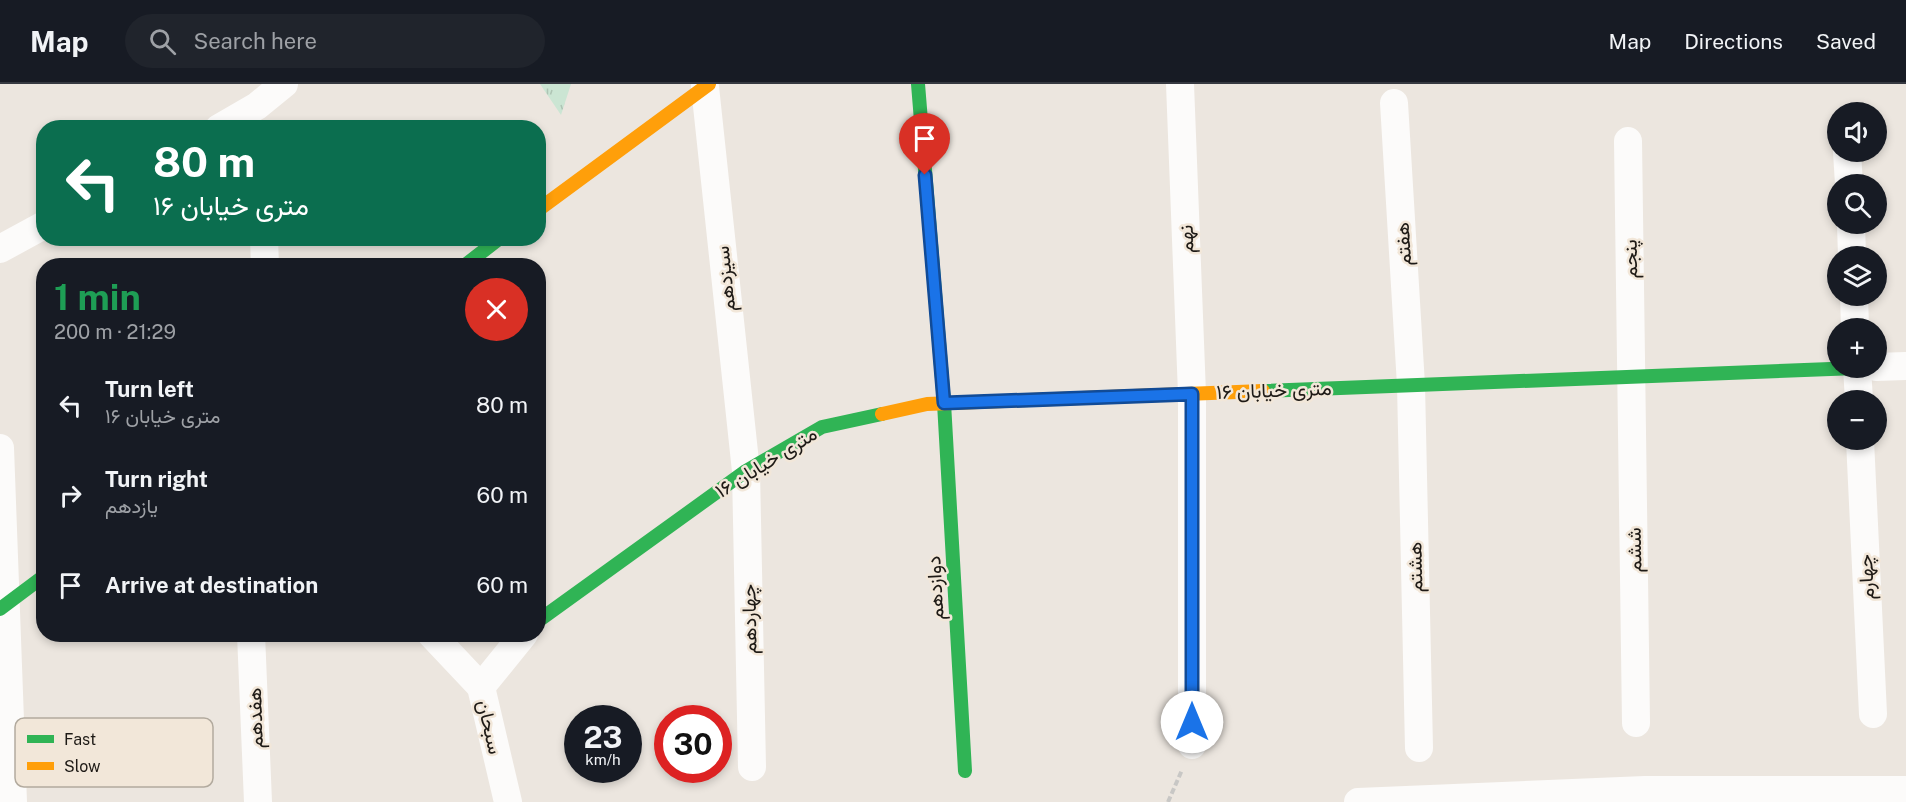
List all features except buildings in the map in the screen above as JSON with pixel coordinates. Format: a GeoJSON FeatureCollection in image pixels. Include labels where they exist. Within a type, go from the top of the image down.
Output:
{"type":"FeatureCollection","features":[{"type":"Feature","properties":{"kind":"street"},"geometry":{"type":"LineString","coordinates":[[233,120],[257,106],[285,84]]}},
{"type":"Feature","properties":{"kind":"street","name":"دوازدهم"},"geometry":{"type":"LineString","coordinates":[[918,84],[944,403],[965,771]]}},
{"type":"Feature","properties":{"kind":"street","name":"نهم"},"geometry":{"type":"LineString","coordinates":[[1180,84],[1192,394],[1192,745]]}},
{"type":"Feature","properties":{"kind":"street"},"geometry":{"type":"LineString","coordinates":[[546,204],[707,86]]}},
{"type":"Feature","properties":{"kind":"street","name":"سیزدهم"},"geometry":{"type":"LineString","coordinates":[[707,86],[746,471]]}},
{"type":"Feature","properties":{"kind":"street","name":"هفتم"},"geometry":{"type":"LineString","coordinates":[[1394,103],[1412,385]]}},
{"type":"Feature","properties":{"kind":"street","name":"پنجم"},"geometry":{"type":"LineString","coordinates":[[1628,141],[1631,376]]}},
{"type":"Feature","properties":{"kind":"street"},"geometry":{"type":"LineString","coordinates":[[0,249],[36,229]]}},
{"type":"Feature","properties":{"kind":"street"},"geometry":{"type":"LineString","coordinates":[[480,258],[498,249]]}},
{"type":"Feature","properties":{"kind":"street"},"geometry":{"type":"LineString","coordinates":[[1887,367],[1906,366]]}},
{"type":"Feature","properties":{"kind":"street","name":"۱۶ متری خیابان"},"geometry":{"type":"LineString","coordinates":[[546,615],[746,471],[822,427],[927,404],[1827,369]]}},
{"type":"Feature","properties":{"kind":"street","name":"ششم"},"geometry":{"type":"LineString","coordinates":[[1631,376],[1636,723]]}},
{"type":"Feature","properties":{"kind":"street","name":"هشتم"},"geometry":{"type":"LineString","coordinates":[[1412,385],[1419,748]]}},
{"type":"Feature","properties":{"kind":"street"},"geometry":{"type":"LineString","coordinates":[[0,448],[4,606],[13,802]]}},
{"type":"Feature","properties":{"kind":"street","name":"چهارم"},"geometry":{"type":"LineString","coordinates":[[1860,450],[1873,714]]}},
{"type":"Feature","properties":{"kind":"street","name":"چهاردهم"},"geometry":{"type":"LineString","coordinates":[[746,471],[752,767]]}},
{"type":"Feature","properties":{"kind":"street"},"geometry":{"type":"LineString","coordinates":[[4,606],[36,582]]}},
{"type":"Feature","properties":{"kind":"street","name":"هفدهم"},"geometry":{"type":"LineString","coordinates":[[251,642],[258,802]]}},
{"type":"Feature","properties":{"kind":"street","name":"سبحان"},"geometry":{"type":"LineString","coordinates":[[439,642],[481,687],[508,802]]}},
{"type":"Feature","properties":{"kind":"street"},"geometry":{"type":"LineString","coordinates":[[481,687],[518,642]]}},
{"type":"Feature","properties":{"kind":"street"},"geometry":{"type":"LineString","coordinates":[[1358,802],[1645,790],[1906,790]]}},
{"type":"Feature","properties":{"kind":"path"},"geometry":{"type":"LineString","coordinates":[[1168,802],[1192,745]]}},
{"type":"Feature","properties":{"kind":"green space"},"geometry":{"type":"Polygon","coordinates":[[[540,84],[571,84],[561,115],[540,84]]]}},
{"type":"Feature","properties":{"kind":"traffic: fast"},"geometry":{"type":"LineString","coordinates":[[918,84],[944,403],[965,771]]}},
{"type":"Feature","properties":{"kind":"traffic: fast"},"geometry":{"type":"LineString","coordinates":[[474,258],[490,246]]}},
{"type":"Feature","properties":{"kind":"traffic: fast"},"geometry":{"type":"LineString","coordinates":[[1263,391],[1827,369]]}},
{"type":"Feature","properties":{"kind":"traffic: fast"},"geometry":{"type":"LineString","coordinates":[[546,615],[746,471],[822,427],[882,414]]}},
{"type":"Feature","properties":{"kind":"traffic: fast"},"geometry":{"type":"LineString","coordinates":[[0,609],[36,582]]}},
{"type":"Feature","properties":{"kind":"traffic: slow"},"geometry":{"type":"LineString","coordinates":[[546,204],[709,84]]}},
{"type":"Feature","properties":{"kind":"traffic: slow"},"geometry":{"type":"LineString","coordinates":[[882,414],[927,404],[1263,391]]}},
{"type":"Feature","properties":{"kind":"route"},"geometry":{"type":"LineString","coordinates":[[925,175],[944,403],[1192,394],[1192,722]]}}]}
